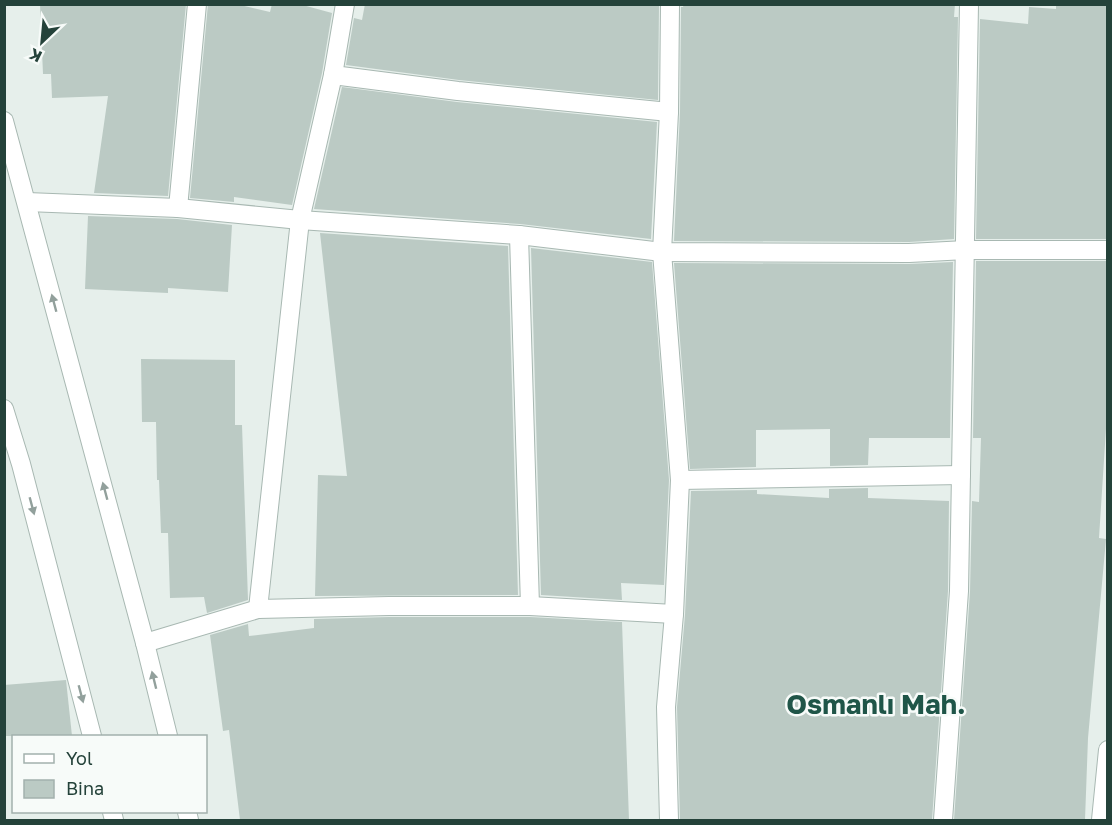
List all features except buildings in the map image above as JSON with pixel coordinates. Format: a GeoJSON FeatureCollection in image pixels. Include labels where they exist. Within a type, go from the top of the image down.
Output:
{"type":"FeatureCollection","features":[{"type":"Feature","properties":{"kind":"street"},"geometry":{"type":"LineString","coordinates":[[178,208],[197,4]]}},
{"type":"Feature","properties":{"kind":"street"},"geometry":{"type":"LineString","coordinates":[[258,609],[300,220],[333,75],[345,4]]}},
{"type":"Feature","properties":{"kind":"street"},"geometry":{"type":"LineString","coordinates":[[669,820],[666,707],[674,614],[680,480],[662,252],[669,112],[670,4]]}},
{"type":"Feature","properties":{"kind":"street"},"geometry":{"type":"LineString","coordinates":[[943,820],[959,591],[969,4]]}},
{"type":"Feature","properties":{"kind":"street"},"geometry":{"type":"LineString","coordinates":[[333,75],[458,91],[669,112]]}},
{"type":"Feature","properties":{"kind":"street"},"geometry":{"type":"LineString","coordinates":[[4,122],[168,735]]}},
{"type":"Feature","properties":{"kind":"street"},"geometry":{"type":"LineString","coordinates":[[27,202],[178,208],[300,220],[519,235],[662,252],[909,253],[966,250],[1107,250]]}},
{"type":"Feature","properties":{"kind":"street"},"geometry":{"type":"LineString","coordinates":[[519,235],[530,606]]}},
{"type":"Feature","properties":{"kind":"street"},"geometry":{"type":"LineString","coordinates":[[4,409],[13,465],[92,735]]}},
{"type":"Feature","properties":{"kind":"street"},"geometry":{"type":"LineString","coordinates":[[680,480],[961,475]]}},
{"type":"Feature","properties":{"kind":"street"},"geometry":{"type":"LineString","coordinates":[[145,643],[258,609],[530,606],[674,614]]}},
{"type":"Feature","properties":{"kind":"street"},"geometry":{"type":"LineString","coordinates":[[1101,820],[1107,750]]}},
{"type":"Feature","properties":{"kind":"district","name":"Osmanlı Mah."},"geometry":{"type":"Point","coordinates":[876,705]}}]}
